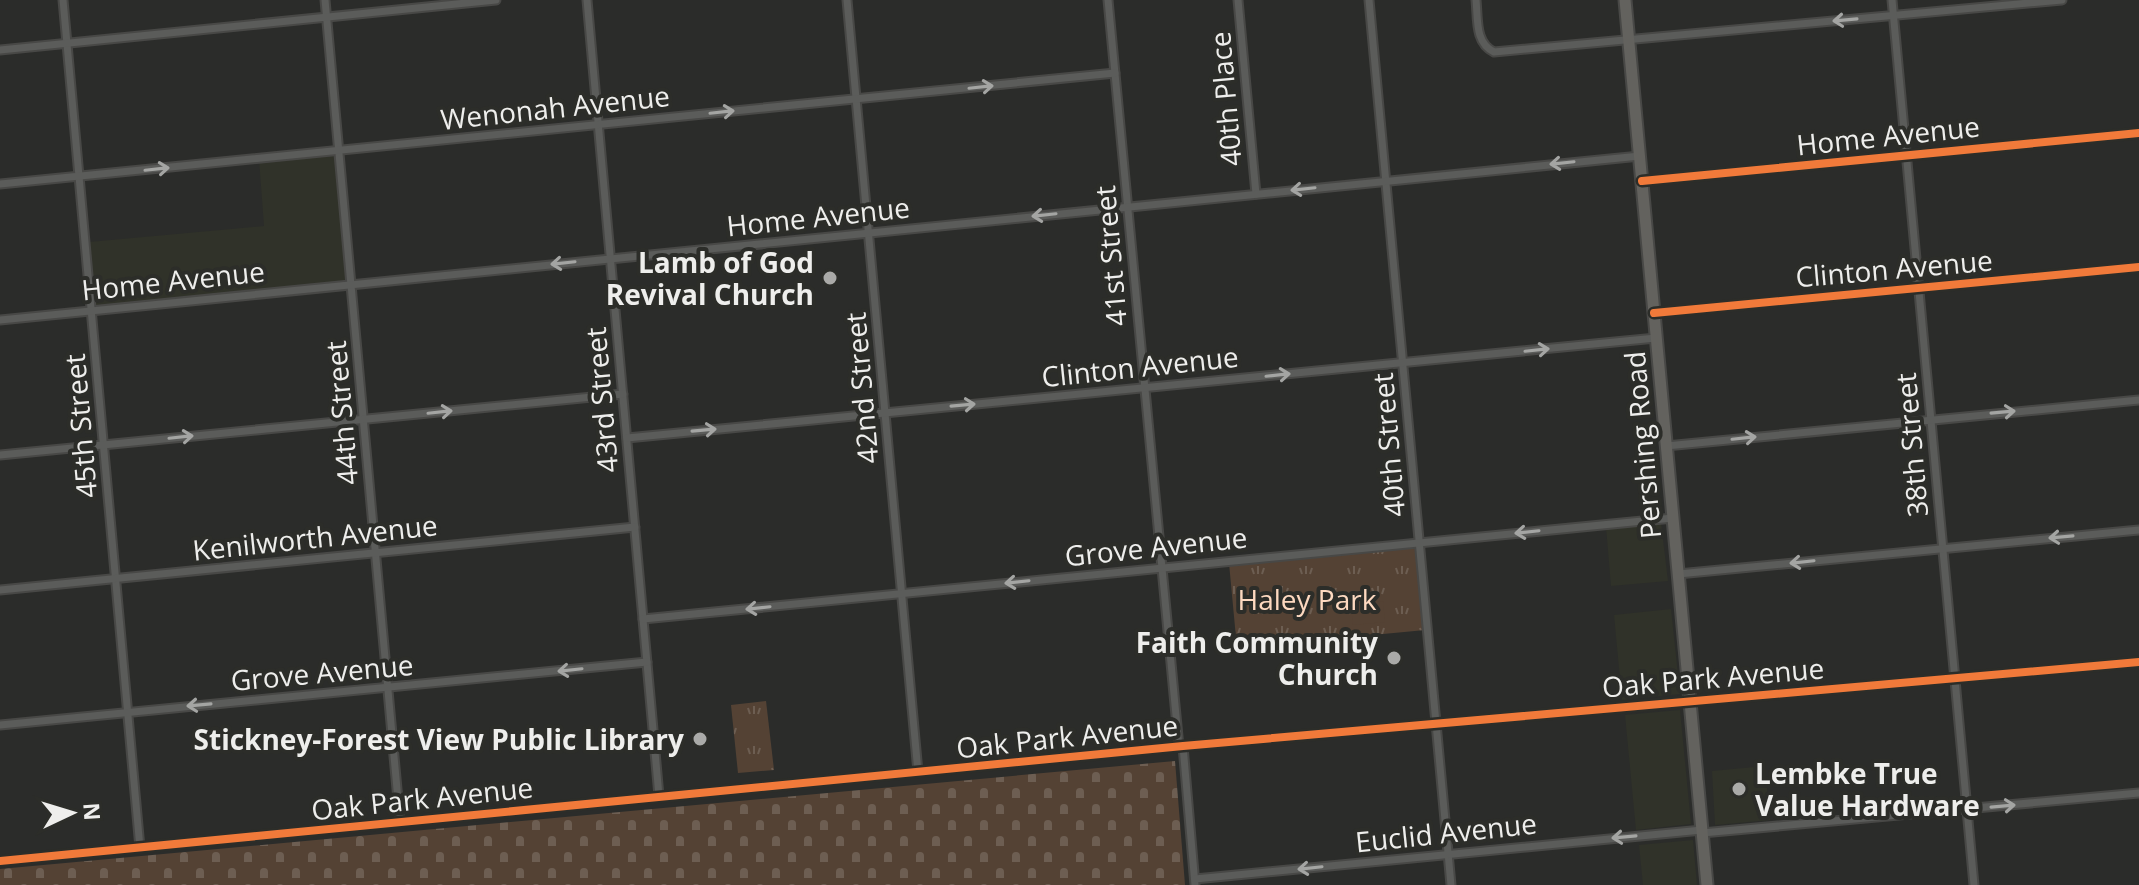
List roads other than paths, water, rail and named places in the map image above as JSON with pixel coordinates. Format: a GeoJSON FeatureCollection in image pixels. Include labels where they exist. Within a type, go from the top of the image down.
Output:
{"type":"FeatureCollection","features":[{"type":"Feature","properties":{"kind":"main road","name":"Pershing Road"},"geometry":{"type":"LineString","coordinates":[[1625,0],[1707,885]]}},
{"type":"Feature","properties":{"kind":"street","name":"45th Street"},"geometry":{"type":"LineString","coordinates":[[63,0],[140,848]]}},
{"type":"Feature","properties":{"kind":"street","name":"44th Street"},"geometry":{"type":"LineString","coordinates":[[325,0],[400,822]]}},
{"type":"Feature","properties":{"kind":"street"},"geometry":{"type":"LineString","coordinates":[[0,50],[496,0]]}},
{"type":"Feature","properties":{"kind":"street","name":"43rd Street"},"geometry":{"type":"LineString","coordinates":[[587,0],[659,796]]}},
{"type":"Feature","properties":{"kind":"street","name":"42nd Street"},"geometry":{"type":"LineString","coordinates":[[847,0],[918,772]]}},
{"type":"Feature","properties":{"kind":"street","name":"41st Street"},"geometry":{"type":"LineString","coordinates":[[1108,0],[1195,882]]}},
{"type":"Feature","properties":{"kind":"street","name":"40th Place"},"geometry":{"type":"LineString","coordinates":[[1238,0],[1256,194]]}},
{"type":"Feature","properties":{"kind":"street","name":"40th Street"},"geometry":{"type":"LineString","coordinates":[[1369,0],[1451,885]]}},
{"type":"Feature","properties":{"kind":"street"},"geometry":{"type":"LineString","coordinates":[[1476,0],[1480,39],[1485,48],[1494,52],[2062,0]]}},
{"type":"Feature","properties":{"kind":"street","name":"38th Street"},"geometry":{"type":"LineString","coordinates":[[1892,0],[1974,885]]}},
{"type":"Feature","properties":{"kind":"street","name":"Wenonah Avenue"},"geometry":{"type":"LineString","coordinates":[[0,184],[1115,73]]}},
{"type":"Feature","properties":{"kind":"street","name":"Home Avenue"},"geometry":{"type":"LineString","coordinates":[[1642,181],[2139,133]]}},
{"type":"Feature","properties":{"kind":"street","name":"Home Avenue"},"geometry":{"type":"LineString","coordinates":[[0,320],[1640,156]]}},
{"type":"Feature","properties":{"kind":"street","name":"Clinton Avenue"},"geometry":{"type":"LineString","coordinates":[[1654,313],[2139,267]]}},
{"type":"Feature","properties":{"kind":"street","name":"Clinton Avenue"},"geometry":{"type":"LineString","coordinates":[[627,438],[1656,338]]}},
{"type":"Feature","properties":{"kind":"street"},"geometry":{"type":"LineString","coordinates":[[0,455],[623,394]]}},
{"type":"Feature","properties":{"kind":"street"},"geometry":{"type":"LineString","coordinates":[[1666,446],[2139,400]]}},
{"type":"Feature","properties":{"kind":"street","name":"Grove Avenue"},"geometry":{"type":"LineString","coordinates":[[643,619],[1673,518]]}},
{"type":"Feature","properties":{"kind":"street","name":"Kenilworth Avenue"},"geometry":{"type":"LineString","coordinates":[[0,590],[635,527]]}},
{"type":"Feature","properties":{"kind":"street"},"geometry":{"type":"LineString","coordinates":[[1678,574],[2139,530]]}},
{"type":"Feature","properties":{"kind":"street","name":"Grove Avenue"},"geometry":{"type":"LineString","coordinates":[[0,725],[647,662]]}},
{"type":"Feature","properties":{"kind":"street","name":"Oak Park Avenue"},"geometry":{"type":"LineString","coordinates":[[0,861],[1181,747],[2139,662]]}},
{"type":"Feature","properties":{"kind":"street","name":"Euclid Avenue"},"geometry":{"type":"LineString","coordinates":[[1195,882],[1448,854],[2139,793]]}},
{"type":"Feature","properties":{"kind":"place","name":"Lamb of God Revival Church"},"geometry":{"type":"Point","coordinates":[830,278]}},
{"type":"Feature","properties":{"kind":"place","name":"Faith Community Church"},"geometry":{"type":"Point","coordinates":[1394,658]}},
{"type":"Feature","properties":{"kind":"place","name":"Stickney-Forest View Public Library"},"geometry":{"type":"Point","coordinates":[700,739]}},
{"type":"Feature","properties":{"kind":"place","name":"Lembke True Value Hardware"},"geometry":{"type":"Point","coordinates":[1739,789]}},
{"type":"Feature","properties":{"kind":"park label","name":"Haley Park"},"geometry":{"type":"Point","coordinates":[1307,599]}}]}
